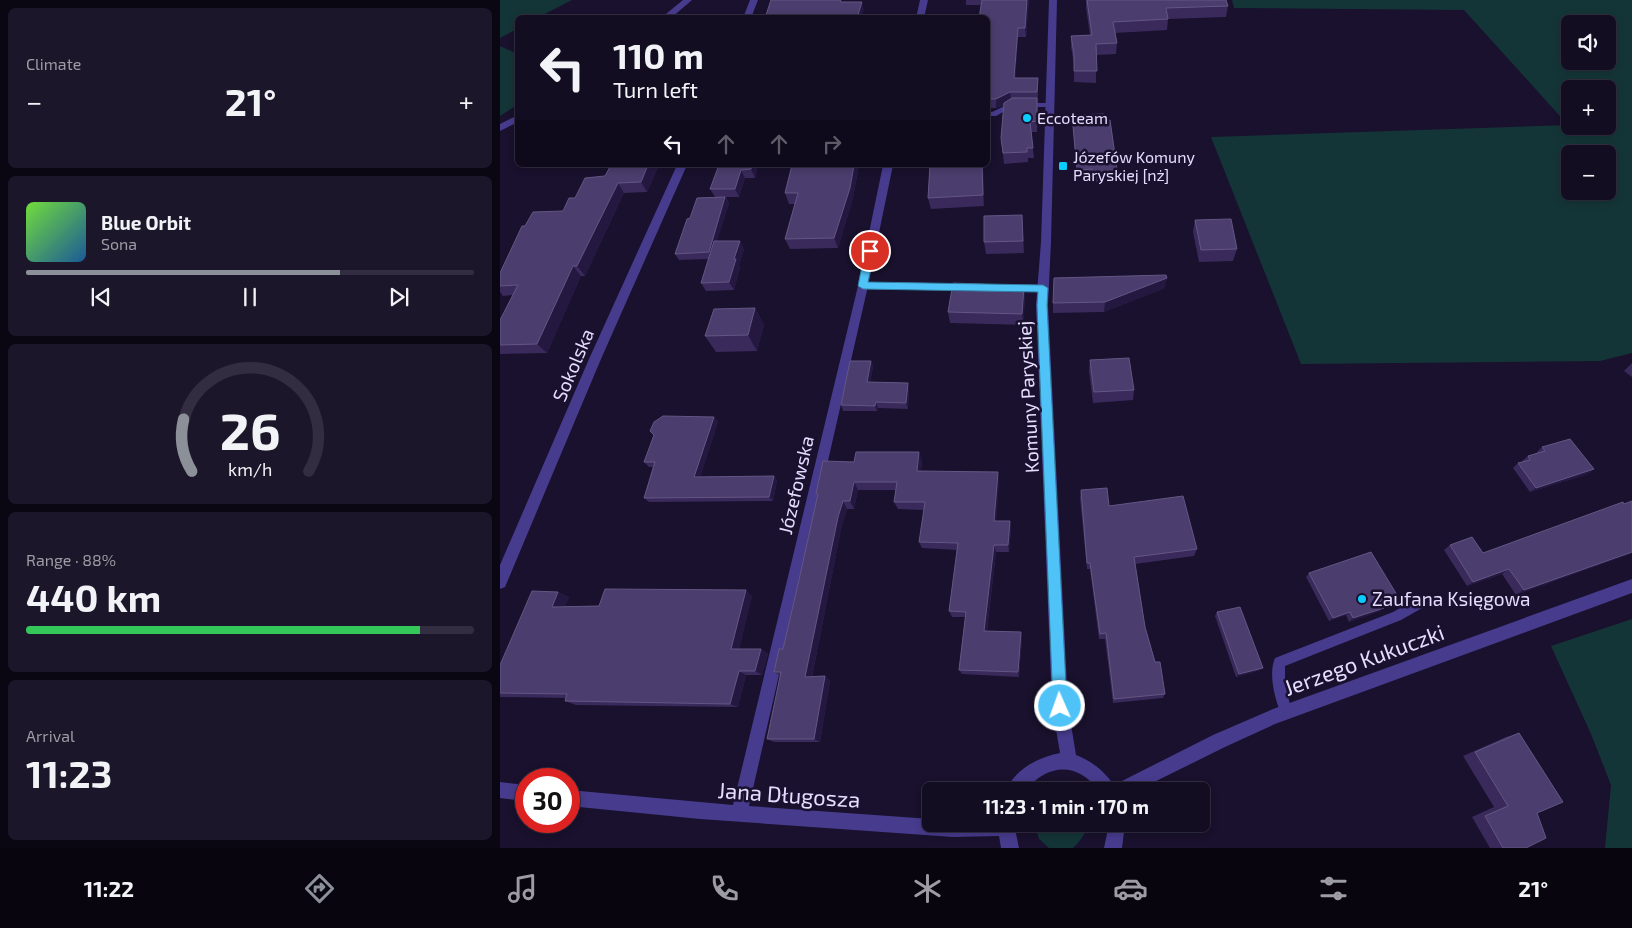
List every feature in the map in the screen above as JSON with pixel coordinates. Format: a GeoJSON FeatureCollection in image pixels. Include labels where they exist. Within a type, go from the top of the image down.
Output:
{"type":"FeatureCollection","features":[{"type":"Feature","properties":{"kind":"street"},"geometry":{"type":"LineString","coordinates":[[668,15],[688,0]]}},
{"type":"Feature","properties":{"kind":"street"},"geometry":{"type":"LineString","coordinates":[[748,15],[754,0]]}},
{"type":"Feature","properties":{"kind":"street"},"geometry":{"type":"LineString","coordinates":[[921,15],[924,0]]}},
{"type":"Feature","properties":{"kind":"street","name":"Komuny Paryskiej"},"geometry":{"type":"LineString","coordinates":[[1053,0],[1042,305],[1060,706],[1069,761]]}},
{"type":"Feature","properties":{"kind":"street"},"geometry":{"type":"LineString","coordinates":[[500,128],[515,120]]}},
{"type":"Feature","properties":{"kind":"street","name":"Sokolska"},"geometry":{"type":"LineString","coordinates":[[500,582],[595,360],[681,167]]}},
{"type":"Feature","properties":{"kind":"street","name":"Józefowska"},"geometry":{"type":"LineString","coordinates":[[739,814],[863,286],[888,167]]}},
{"type":"Feature","properties":{"kind":"street","name":"Jerzego Kukuczki"},"geometry":{"type":"LineString","coordinates":[[1137,782],[1219,741],[1286,712],[1632,586]]}},
{"type":"Feature","properties":{"kind":"street"},"geometry":{"type":"LineString","coordinates":[[1021,782],[1039,766],[1055,761],[1069,761],[1083,765],[1094,772],[1102,782]]}},
{"type":"Feature","properties":{"kind":"street"},"geometry":{"type":"LineString","coordinates":[[500,790],[515,792]]}},
{"type":"Feature","properties":{"kind":"street","name":"Jana Długosza"},"geometry":{"type":"LineString","coordinates":[[580,799],[739,814],[922,827]]}},
{"type":"Feature","properties":{"kind":"street"},"geometry":{"type":"LineString","coordinates":[[1007,832],[1010,848]]}},
{"type":"Feature","properties":{"kind":"street"},"geometry":{"type":"LineString","coordinates":[[1116,847],[1117,832]]}},
{"type":"Feature","properties":{"kind":"lane"},"geometry":{"type":"LineString","coordinates":[[990,114],[1012,105],[1049,105]]}},
{"type":"Feature","properties":{"kind":"lane"},"geometry":{"type":"LineString","coordinates":[[863,286],[976,287]]}},
{"type":"Feature","properties":{"kind":"lane"},"geometry":{"type":"LineString","coordinates":[[1005,288],[1043,288]]}},
{"type":"Feature","properties":{"kind":"lane"},"geometry":{"type":"LineString","coordinates":[[1286,712],[1279,685],[1279,662],[1397,616],[1420,604]]}},
{"type":"Feature","properties":{"kind":"green space"},"geometry":{"type":"Polygon","coordinates":[[[500,0],[572,0],[543,15],[515,15],[515,30],[500,38],[500,0]]]}},
{"type":"Feature","properties":{"kind":"green space"},"geometry":{"type":"Polygon","coordinates":[[[1232,0],[1632,0],[1632,353],[1600,361],[1301,364],[1211,137],[1561,125],[1561,135],[1616,135],[1616,80],[1561,80],[1561,117],[1464,10],[1234,8],[1232,0]]]}},
{"type":"Feature","properties":{"kind":"green space"},"geometry":{"type":"Polygon","coordinates":[[[500,46],[515,53],[515,106],[500,116],[500,46]]]}},
{"type":"Feature","properties":{"kind":"green space"},"geometry":{"type":"Polygon","coordinates":[[[1632,619],[1632,848],[1605,848],[1611,785],[1591,734],[1551,646],[1632,619]]]}},
{"type":"Feature","properties":{"kind":"green space"},"geometry":{"type":"Polygon","coordinates":[[[1037,832],[1084,832],[1073,848],[1049,848],[1039,839],[1037,832]]]}},
{"type":"Feature","properties":{"kind":"building"},"geometry":{"type":"Polygon","coordinates":[[[771,0],[841,0],[840,2],[862,2],[858,15],[766,15],[771,0]]]}},
{"type":"Feature","properties":{"kind":"building"},"geometry":{"type":"Polygon","coordinates":[[[982,0],[1027,0],[1025,28],[1018,28],[1014,78],[1038,78],[1037,92],[1010,92],[996,99],[990,99],[990,15],[980,15],[982,0]]]}},
{"type":"Feature","properties":{"kind":"building"},"geometry":{"type":"Polygon","coordinates":[[[1087,0],[1226,0],[1228,6],[1166,8],[1168,19],[1113,22],[1117,43],[1096,44],[1097,71],[1074,71],[1071,36],[1092,35],[1087,0]]]}},
{"type":"Feature","properties":{"kind":"building"},"geometry":{"type":"Polygon","coordinates":[[[1012,98],[1037,98],[1037,121],[1030,122],[1033,148],[1027,148],[1027,152],[1003,153],[1001,138],[1004,103],[1012,98]]]}},
{"type":"Feature","properties":{"kind":"building"},"geometry":{"type":"Polygon","coordinates":[[[1104,114],[1105,121],[1110,120],[1118,176],[1093,177],[1092,169],[1077,170],[1072,115],[1104,114]]]}},
{"type":"Feature","properties":{"kind":"building"},"geometry":{"type":"Polygon","coordinates":[[[610,167],[647,167],[641,182],[618,183],[577,266],[573,266],[537,344],[500,345],[500,320],[518,285],[500,286],[500,273],[522,226],[525,226],[533,212],[563,211],[569,198],[575,198],[585,178],[605,176],[610,167]]]}},
{"type":"Feature","properties":{"kind":"building"},"geometry":{"type":"Polygon","coordinates":[[[718,167],[752,167],[751,169],[741,170],[735,189],[710,189],[718,167]]]}},
{"type":"Feature","properties":{"kind":"building"},"geometry":{"type":"Polygon","coordinates":[[[792,167],[854,167],[850,188],[834,238],[785,239],[798,193],[785,193],[792,167]]]}},
{"type":"Feature","properties":{"kind":"building"},"geometry":{"type":"Polygon","coordinates":[[[930,167],[982,167],[983,195],[928,198],[930,167]]]}},
{"type":"Feature","properties":{"kind":"building"},"geometry":{"type":"Polygon","coordinates":[[[725,197],[709,252],[675,254],[687,219],[690,218],[697,198],[725,197]]]}},
{"type":"Feature","properties":{"kind":"building"},"geometry":{"type":"Polygon","coordinates":[[[1022,215],[1023,241],[984,242],[984,216],[1022,215]]]}},
{"type":"Feature","properties":{"kind":"building"},"geometry":{"type":"Polygon","coordinates":[[[1231,219],[1237,249],[1201,250],[1195,220],[1231,219]]]}},
{"type":"Feature","properties":{"kind":"building"},"geometry":{"type":"Polygon","coordinates":[[[714,241],[740,241],[729,282],[701,283],[714,241]]]}},
{"type":"Feature","properties":{"kind":"building"},"geometry":{"type":"Polygon","coordinates":[[[1166,275],[1167,278],[1105,302],[1053,303],[1054,278],[1166,275]]]}},
{"type":"Feature","properties":{"kind":"building"},"geometry":{"type":"Polygon","coordinates":[[[953,283],[1024,286],[1022,314],[948,312],[953,283]]]}},
{"type":"Feature","properties":{"kind":"building"},"geometry":{"type":"Polygon","coordinates":[[[755,308],[748,335],[705,336],[714,309],[755,308]]]}},
{"type":"Feature","properties":{"kind":"building"},"geometry":{"type":"Polygon","coordinates":[[[1129,358],[1134,390],[1094,392],[1090,360],[1129,358]]]}},
{"type":"Feature","properties":{"kind":"building"},"geometry":{"type":"Polygon","coordinates":[[[850,361],[871,361],[867,382],[908,383],[906,403],[876,402],[875,406],[841,405],[850,361]]]}},
{"type":"Feature","properties":{"kind":"building"},"geometry":{"type":"Polygon","coordinates":[[[663,416],[714,417],[694,477],[774,476],[769,497],[644,498],[655,462],[644,462],[654,435],[650,431],[654,422],[663,416]]]}},
{"type":"Feature","properties":{"kind":"building"},"geometry":{"type":"Polygon","coordinates":[[[1570,439],[1594,469],[1536,488],[1518,463],[1530,460],[1528,456],[1545,451],[1542,447],[1570,439]]]}},
{"type":"Feature","properties":{"kind":"building"},"geometry":{"type":"Polygon","coordinates":[[[856,452],[919,452],[917,471],[998,472],[994,521],[1010,521],[1008,545],[994,545],[984,631],[1021,632],[1018,672],[959,670],[966,612],[949,611],[958,543],[919,542],[925,502],[894,502],[897,482],[854,482],[850,501],[843,501],[838,517],[805,677],[825,676],[814,739],[767,739],[781,672],[774,672],[779,649],[783,649],[818,494],[816,494],[823,461],[854,462],[856,452]]]}},
{"type":"Feature","properties":{"kind":"building"},"geometry":{"type":"Polygon","coordinates":[[[1107,488],[1109,506],[1183,496],[1197,549],[1134,557],[1145,627],[1155,662],[1160,662],[1165,694],[1114,699],[1106,633],[1100,634],[1090,563],[1087,563],[1081,490],[1107,488]]]}},
{"type":"Feature","properties":{"kind":"building"},"geometry":{"type":"Polygon","coordinates":[[[1632,501],[1632,552],[1524,590],[1509,569],[1473,582],[1450,545],[1472,537],[1483,553],[1623,502],[1624,504],[1632,501]]]}},
{"type":"Feature","properties":{"kind":"building"},"geometry":{"type":"Polygon","coordinates":[[[1371,552],[1397,595],[1380,601],[1384,608],[1353,618],[1350,612],[1333,618],[1309,573],[1371,552]]]}},
{"type":"Feature","properties":{"kind":"building"},"geometry":{"type":"Polygon","coordinates":[[[605,589],[746,590],[731,649],[761,649],[755,671],[739,671],[730,704],[565,701],[567,694],[500,693],[500,665],[532,591],[558,592],[552,607],[599,606],[605,589]]]}},
{"type":"Feature","properties":{"kind":"building"},"geometry":{"type":"Polygon","coordinates":[[[1240,607],[1263,668],[1239,674],[1217,612],[1240,607]]]}},
{"type":"Feature","properties":{"kind":"building"},"geometry":{"type":"Polygon","coordinates":[[[1519,733],[1563,802],[1537,813],[1546,838],[1526,848],[1503,848],[1485,816],[1508,806],[1475,752],[1519,733]]]}},
{"type":"Feature","properties":{"kind":"place","name":"Eccoteam"},"geometry":{"type":"Point","coordinates":[1027,118]}},
{"type":"Feature","properties":{"kind":"place","name":"Józefów Komuny Paryskiej [nż]"},"geometry":{"type":"Point","coordinates":[1063,166]}},
{"type":"Feature","properties":{"kind":"place","name":"Zaufana Księgowa"},"geometry":{"type":"Point","coordinates":[1362,599]}},
{"type":"Feature","properties":{"kind":"route"},"geometry":{"type":"LineString","coordinates":[[870,251],[863,286],[1043,288],[1042,305],[1060,706]]}}]}
